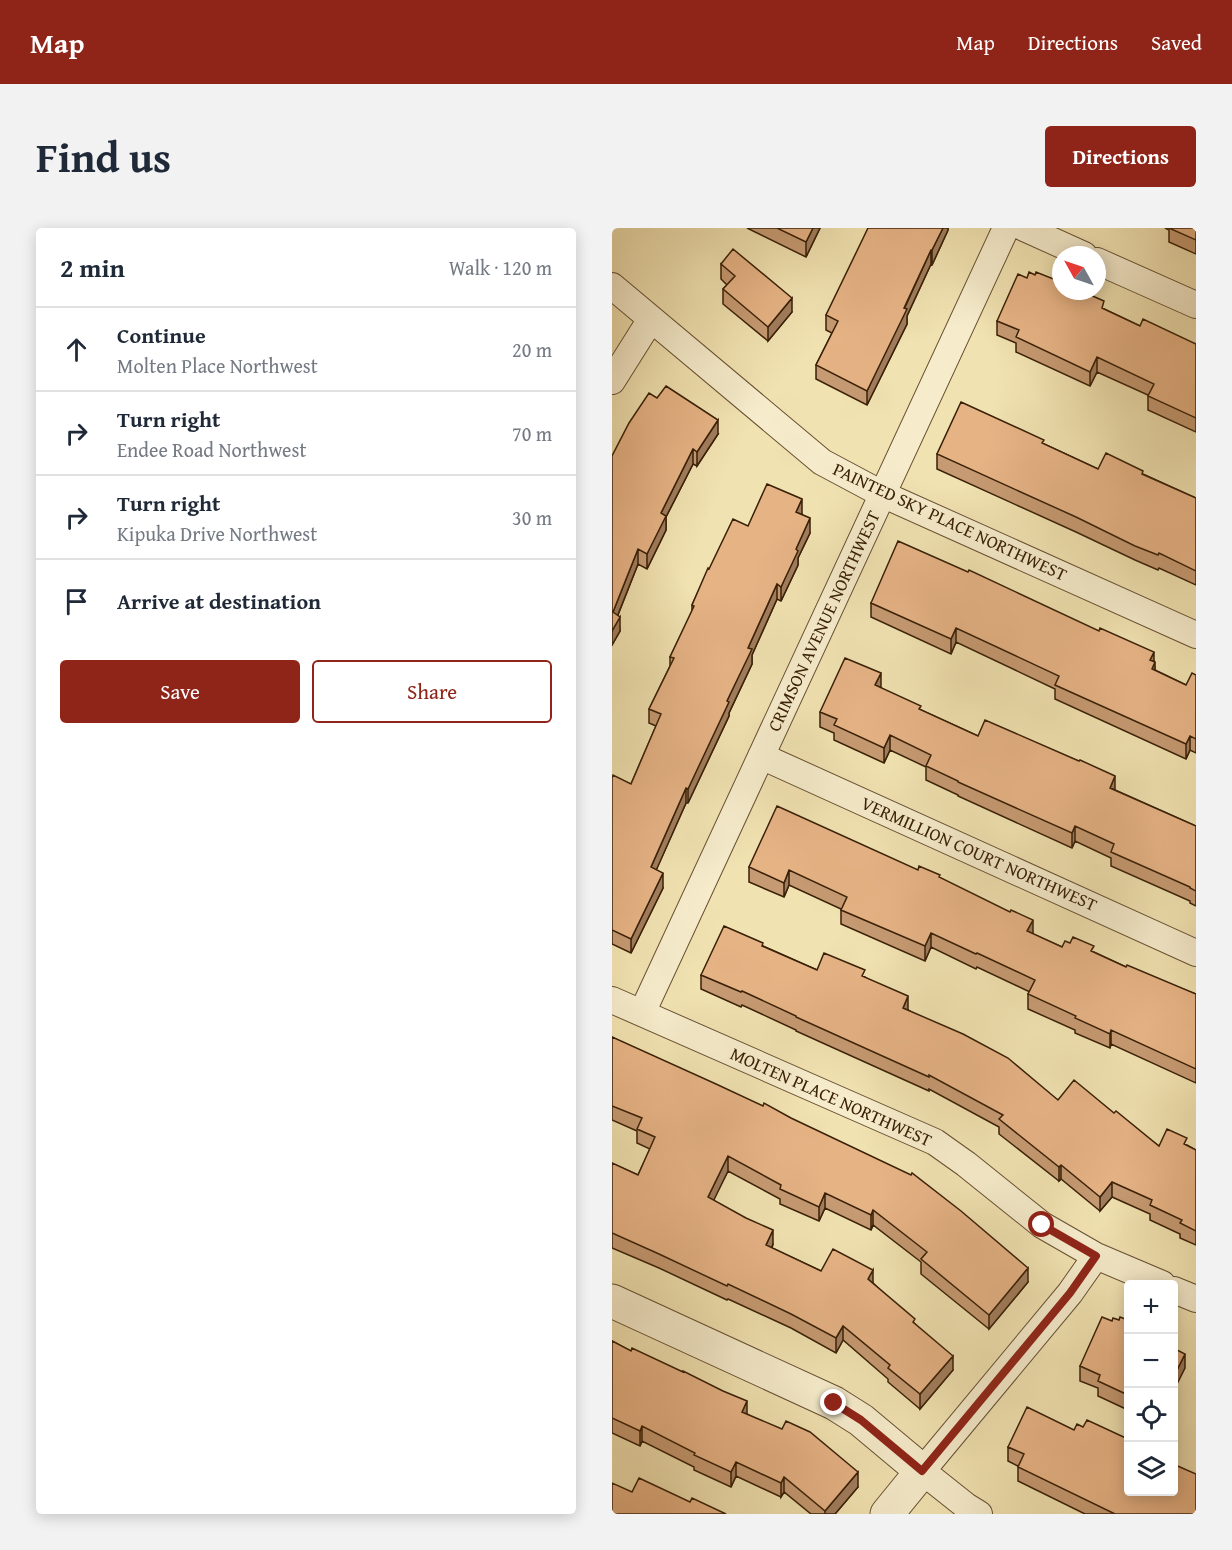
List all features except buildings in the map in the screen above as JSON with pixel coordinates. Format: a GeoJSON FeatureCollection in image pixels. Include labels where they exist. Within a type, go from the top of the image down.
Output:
{"type":"FeatureCollection","features":[{"type":"Feature","properties":{"kind":"street","name":"CRIMSON AVENUE NORTHWEST"},"geometry":{"type":"LineString","coordinates":[[642,1013],[1006,228]]}},
{"type":"Feature","properties":{"kind":"street"},"geometry":{"type":"LineString","coordinates":[[1024,228],[1064,246]]}},
{"type":"Feature","properties":{"kind":"street"},"geometry":{"type":"LineString","coordinates":[[1106,265],[1196,305]]}},
{"type":"Feature","properties":{"kind":"street","name":"PAINTED SKY PLACE NORTHWEST"},"geometry":{"type":"LineString","coordinates":[[612,286],[822,462],[882,494],[1196,635]]}},
{"type":"Feature","properties":{"kind":"street"},"geometry":{"type":"LineString","coordinates":[[612,381],[651,320]]}},
{"type":"Feature","properties":{"kind":"street","name":"VERMILLION COURT NORTHWEST"},"geometry":{"type":"LineString","coordinates":[[761,756],[1196,953]]}},
{"type":"Feature","properties":{"kind":"street","name":"MOLTEN PLACE NORTHWEST"},"geometry":{"type":"LineString","coordinates":[[612,1000],[934,1142],[966,1164],[1042,1225],[1096,1256],[1153,1280]]}},
{"type":"Feature","properties":{"kind":"street"},"geometry":{"type":"LineString","coordinates":[[887,1514],[1070,1293],[1096,1256]]}},
{"type":"Feature","properties":{"kind":"street"},"geometry":{"type":"LineString","coordinates":[[1178,1292],[1196,1299]]}},
{"type":"Feature","properties":{"kind":"street"},"geometry":{"type":"LineString","coordinates":[[612,1301],[834,1403],[861,1420],[922,1471],[979,1514]]}},
{"type":"Feature","properties":{"kind":"route"},"geometry":{"type":"LineString","coordinates":[[834,1403],[861,1420],[922,1471],[1070,1293],[1096,1256],[1042,1225]]}}]}
